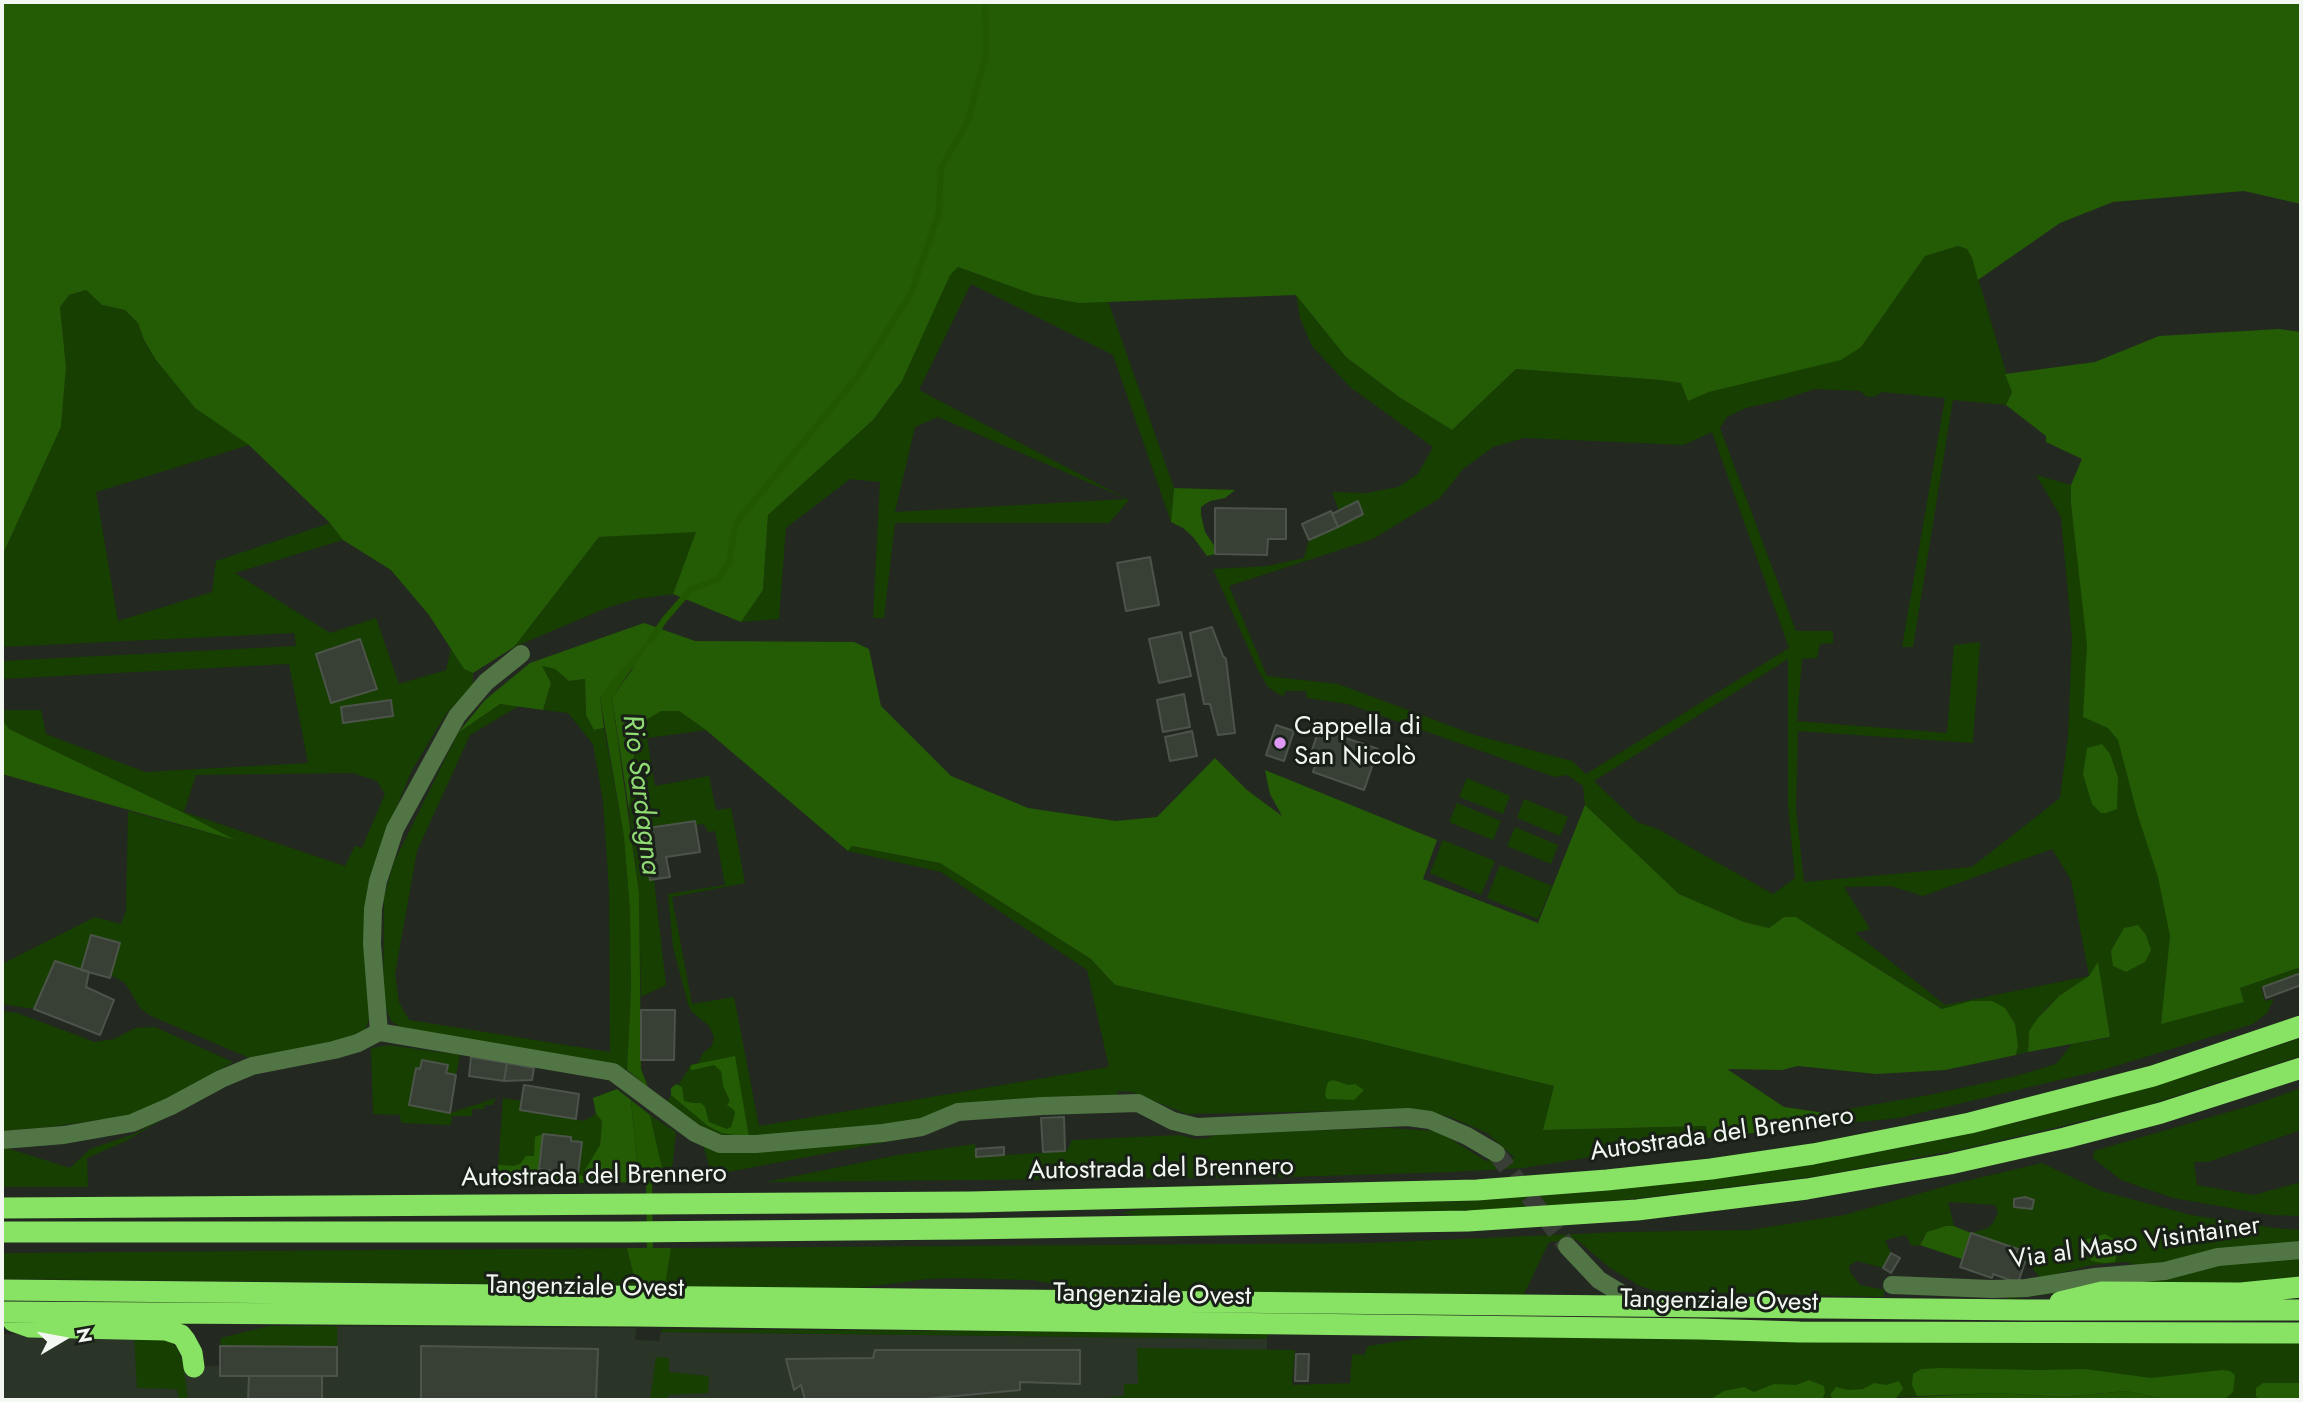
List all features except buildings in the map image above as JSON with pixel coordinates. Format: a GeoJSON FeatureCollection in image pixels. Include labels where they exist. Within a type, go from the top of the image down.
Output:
{"type":"FeatureCollection","features":[{"type":"Feature","properties":{"kind":"highway","name":"Autostrada del Brennero"},"geometry":{"type":"LineString","coordinates":[[2,1208],[985,1202],[1477,1190],[1711,1169],[1826,1151],[1970,1123],[2153,1076],[2301,1026]]}},
{"type":"Feature","properties":{"kind":"highway","name":"Autostrada del Brennero"},"geometry":{"type":"LineString","coordinates":[[2,1232],[964,1229],[1455,1221],[1637,1210],[1807,1189],[1950,1164],[2161,1113],[2301,1068]]}},
{"type":"Feature","properties":{"kind":"highway"},"geometry":{"type":"LineString","coordinates":[[2026,1310],[2102,1292],[2241,1293],[2301,1287]]}},
{"type":"Feature","properties":{"kind":"highway","name":"Tangenziale Ovest"},"geometry":{"type":"LineString","coordinates":[[2,1290],[1813,1332],[2301,1333]]}},
{"type":"Feature","properties":{"kind":"highway","name":"Tangenziale Ovest"},"geometry":{"type":"LineString","coordinates":[[2,1314],[636,1306]]}},
{"type":"Feature","properties":{"kind":"highway","name":"Tangenziale Ovest"},"geometry":{"type":"LineString","coordinates":[[664,1307],[1642,1306],[2301,1310]]}},
{"type":"Feature","properties":{"kind":"highway"},"geometry":{"type":"LineString","coordinates":[[2,1314],[30,1327],[166,1330],[181,1335],[186,1340],[194,1367]]}},
{"type":"Feature","properties":{"kind":"street"},"geometry":{"type":"LineString","coordinates":[[379,1032],[372,944],[373,909],[378,881],[395,829],[457,716],[486,682],[521,654]]}},
{"type":"Feature","properties":{"kind":"street"},"geometry":{"type":"LineString","coordinates":[[2,1140],[64,1135],[132,1123],[252,1066],[334,1050],[358,1043],[379,1032],[612,1072],[695,1133],[720,1144],[901,1131],[922,1127],[958,1112],[1138,1103],[1173,1121],[1197,1127],[1408,1117],[1430,1120],[1467,1136],[1496,1153]]}},
{"type":"Feature","properties":{"kind":"street"},"geometry":{"type":"LineString","coordinates":[[1567,1246],[1599,1280],[1642,1306]]}},
{"type":"Feature","properties":{"kind":"street","name":"Via al Maso Visintainer"},"geometry":{"type":"LineString","coordinates":[[1892,1285],[2026,1288],[2095,1277],[2165,1271],[2218,1257],[2301,1250]]}},
{"type":"Feature","properties":{"kind":"shaded area"},"geometry":{"type":"Polygon","coordinates":[[[2,2],[2301,2],[2301,204],[2244,191],[2113,202],[2060,223],[1978,280],[1967,249],[1958,246],[1925,256],[1861,347],[1841,360],[1709,392],[1688,401],[1681,383],[1516,369],[1452,430],[1399,397],[1346,357],[1296,295],[1079,303],[1035,295],[958,267],[950,275],[902,381],[873,420],[768,515],[763,590],[741,622],[673,594],[696,532],[599,537],[514,647],[473,673],[464,669],[429,615],[391,570],[343,540],[330,523],[249,445],[195,408],[156,360],[138,323],[125,310],[102,305],[86,290],[69,295],[60,307],[66,367],[61,427],[2,556],[2,2]]]}},
{"type":"Feature","properties":{"kind":"shaded area"},"geometry":{"type":"Polygon","coordinates":[[[1958,246],[1967,249],[2012,392],[2006,405],[1953,400],[1913,647],[1902,647],[1945,398],[1882,392],[1867,397],[1860,391],[1815,389],[1746,408],[1727,417],[1720,428],[1796,631],[1833,631],[1833,643],[1820,644],[1817,658],[1802,659],[1797,721],[1947,733],[1954,645],[1980,642],[1973,743],[1798,731],[1796,808],[1804,882],[1972,867],[2060,798],[2068,737],[2072,638],[2061,517],[2036,475],[2071,485],[2088,645],[2178,889],[2161,1023],[2244,1002],[2240,988],[2301,967],[2301,973],[2261,988],[2265,1001],[2274,999],[2267,1013],[2253,1024],[2106,1069],[1899,1118],[1762,1132],[1825,1113],[1929,1095],[2016,1076],[2056,1064],[2072,1044],[2110,1038],[2098,964],[2089,976],[2046,1008],[2029,1031],[2028,1052],[2016,1055],[2018,1046],[1971,1001],[1943,1009],[1796,917],[1784,917],[1769,928],[1744,922],[1679,894],[1585,805],[1583,786],[1567,775],[1555,777],[1348,704],[1307,698],[1306,691],[1285,691],[1284,696],[1278,694],[1268,687],[1258,670],[1213,569],[1268,566],[1304,558],[1309,540],[1363,514],[1358,501],[1339,511],[1332,492],[1366,493],[1398,487],[1418,474],[1433,447],[1350,387],[1312,346],[1300,318],[1296,295],[1346,357],[1399,397],[1452,430],[1516,369],[1682,383],[1688,400],[1861,347],[1924,256],[1958,246]],[[1712,432],[1684,445],[1524,438],[1493,447],[1463,469],[1440,498],[1373,539],[1229,586],[1267,676],[1338,684],[1475,735],[1572,761],[1586,774],[1789,648],[1712,432]],[[1788,659],[1594,781],[1637,822],[1658,829],[1773,894],[1795,878],[1788,805],[1788,659]],[[2052,849],[1923,896],[1891,886],[1844,887],[1870,929],[1855,933],[1945,1005],[2089,976],[2071,880],[2052,849]]]}},
{"type":"Feature","properties":{"kind":"shaded area"},"geometry":{"type":"Polygon","coordinates":[[[958,267],[1035,295],[1079,303],[1108,301],[1174,488],[1171,522],[1113,355],[971,284],[919,390],[1129,500],[1109,523],[895,523],[884,618],[873,618],[880,482],[850,479],[786,528],[779,619],[741,622],[763,590],[768,515],[873,420],[902,381],[950,274],[958,267]],[[938,417],[915,427],[895,512],[1127,499],[938,417]]]}},
{"type":"Feature","properties":{"kind":"shaded area"},"geometry":{"type":"Polygon","coordinates":[[[86,290],[102,305],[125,310],[138,323],[156,360],[195,408],[249,445],[96,492],[118,621],[212,592],[216,561],[330,523],[343,540],[235,573],[330,633],[376,618],[399,684],[446,670],[451,649],[464,669],[473,673],[473,685],[446,714],[412,770],[385,835],[368,888],[364,914],[370,1016],[365,1030],[355,1039],[257,1060],[247,1057],[151,1016],[141,1009],[125,983],[111,975],[120,943],[91,935],[81,970],[55,962],[34,1009],[2,1004],[2,964],[95,917],[121,924],[126,910],[128,811],[231,839],[184,813],[9,729],[2,719],[2,710],[41,710],[46,734],[145,772],[308,763],[289,664],[2,679],[2,661],[296,646],[294,633],[2,647],[2,556],[61,427],[66,367],[60,307],[69,295],[86,290]],[[353,773],[196,775],[184,812],[345,866],[355,846],[362,848],[385,794],[377,781],[353,773]]]}},
{"type":"Feature","properties":{"kind":"shaded area"},"geometry":{"type":"Polygon","coordinates":[[[2279,329],[2301,332],[2301,967],[2240,988],[2244,1002],[2161,1024],[2170,936],[2158,877],[2137,813],[2118,740],[2108,728],[2083,717],[2087,645],[2071,504],[2071,485],[2082,459],[2046,442],[2046,436],[2006,405],[2012,392],[2005,374],[2095,362],[2159,336],[2279,329]]]}},
{"type":"Feature","properties":{"kind":"shaded area"},"geometry":{"type":"Polygon","coordinates":[[[1174,488],[1235,490],[1225,498],[1210,501],[1201,507],[1205,532],[1215,547],[1215,554],[1207,556],[1193,537],[1171,522],[1174,488]]]}},
{"type":"Feature","properties":{"kind":"shaded area"},"geometry":{"type":"Polygon","coordinates":[[[697,531],[673,594],[636,599],[609,607],[514,647],[599,537],[697,531]]]}},
{"type":"Feature","properties":{"kind":"shaded area"},"geometry":{"type":"Polygon","coordinates":[[[644,623],[695,641],[854,642],[869,649],[881,706],[951,776],[1028,808],[1116,821],[1157,817],[1215,758],[1247,790],[1282,816],[1270,794],[1265,770],[1437,840],[1423,879],[1538,923],[1585,805],[1679,894],[1744,922],[1769,928],[1784,917],[1796,917],[1942,1009],[1971,1001],[1992,1001],[2005,1008],[2015,1024],[2018,1046],[2016,1055],[1945,1070],[1876,1074],[1798,1066],[1782,1070],[1727,1069],[1784,1107],[1825,1113],[1762,1132],[1708,1138],[1706,1126],[1543,1130],[1554,1086],[1361,1039],[1115,985],[1091,959],[940,863],[852,846],[848,851],[706,730],[679,711],[661,711],[646,720],[636,732],[629,810],[612,698],[634,667],[600,698],[604,728],[594,730],[586,715],[585,679],[569,681],[555,669],[542,666],[551,683],[543,710],[500,704],[458,733],[485,700],[530,663],[644,623]]]}},
{"type":"Feature","properties":{"kind":"shaded area"},"geometry":{"type":"Polygon","coordinates":[[[653,637],[612,698],[639,893],[641,1069],[648,1087],[627,1070],[631,989],[630,911],[624,837],[600,698],[623,667],[653,637]]]}},
{"type":"Feature","properties":{"kind":"shaded area"},"geometry":{"type":"Polygon","coordinates":[[[541,665],[555,669],[569,681],[585,679],[586,715],[594,730],[604,728],[624,837],[630,911],[631,989],[627,1070],[609,1063],[403,1029],[391,1021],[386,1008],[383,993],[384,897],[394,862],[458,733],[500,704],[519,706],[470,735],[417,851],[395,974],[399,1002],[409,1020],[610,1052],[609,890],[603,801],[593,744],[568,713],[543,710],[551,683],[541,665]]]}},
{"type":"Feature","properties":{"kind":"shaded area"},"geometry":{"type":"Polygon","coordinates":[[[661,710],[679,711],[706,730],[647,738],[655,786],[709,776],[716,810],[731,808],[745,883],[672,897],[692,1004],[734,997],[759,1126],[1109,1067],[1087,970],[941,872],[848,851],[851,846],[940,863],[1091,959],[1115,985],[1361,1039],[1554,1086],[1544,1130],[1707,1126],[1708,1138],[1523,1168],[1452,1172],[1286,1177],[766,1182],[898,1155],[975,1144],[977,1157],[1067,1151],[1072,1140],[1180,1135],[1195,1139],[1219,1134],[1389,1128],[1433,1131],[1486,1161],[1515,1158],[1487,1133],[1450,1117],[1430,1112],[1390,1110],[1187,1114],[1132,1092],[1118,1091],[1116,1098],[915,1123],[729,1138],[713,1134],[688,1120],[667,1102],[691,1065],[698,1063],[703,1053],[712,1046],[714,1037],[709,1026],[692,1012],[688,1004],[673,947],[668,894],[725,885],[715,831],[708,832],[704,824],[696,825],[695,821],[643,829],[650,880],[654,880],[666,985],[641,997],[639,893],[629,810],[636,732],[646,720],[661,710]]]}},
{"type":"Feature","properties":{"kind":"shaded area"},"geometry":{"type":"Polygon","coordinates":[[[2,719],[9,729],[235,840],[2,774],[2,719]]]}},
{"type":"Feature","properties":{"kind":"shaded area"},"geometry":{"type":"Polygon","coordinates":[[[2102,744],[2110,754],[2118,777],[2117,809],[2106,813],[2101,813],[2092,804],[2083,774],[2087,748],[2102,744]]]}},
{"type":"Feature","properties":{"kind":"shaded area"},"geometry":{"type":"Polygon","coordinates":[[[1467,778],[1510,796],[1503,814],[1459,797],[1467,778]]]}},
{"type":"Feature","properties":{"kind":"shaded area"},"geometry":{"type":"Polygon","coordinates":[[[1524,799],[1568,817],[1560,836],[1517,818],[1524,799]]]}},
{"type":"Feature","properties":{"kind":"shaded area"},"geometry":{"type":"Polygon","coordinates":[[[1457,803],[1501,821],[1493,840],[1449,822],[1457,803]]]}},
{"type":"Feature","properties":{"kind":"shaded area"},"geometry":{"type":"Polygon","coordinates":[[[1515,827],[1558,845],[1551,864],[1507,846],[1515,827]]]}},
{"type":"Feature","properties":{"kind":"shaded area"},"geometry":{"type":"Polygon","coordinates":[[[1443,840],[1495,861],[1481,895],[1430,873],[1443,840]]]}},
{"type":"Feature","properties":{"kind":"shaded area"},"geometry":{"type":"Polygon","coordinates":[[[1500,865],[1552,886],[1538,919],[1487,898],[1500,865]]]}},
{"type":"Feature","properties":{"kind":"shaded area"},"geometry":{"type":"Polygon","coordinates":[[[2138,925],[2146,935],[2151,950],[2145,962],[2126,972],[2113,966],[2111,951],[2124,928],[2138,925]]]}},
{"type":"Feature","properties":{"kind":"shaded area"},"geometry":{"type":"Polygon","coordinates":[[[2098,962],[2110,1037],[2028,1052],[2029,1031],[2037,1019],[2059,996],[2089,976],[2098,962]]]}},
{"type":"Feature","properties":{"kind":"shaded area"},"geometry":{"type":"Polygon","coordinates":[[[2,1011],[17,1013],[95,1042],[114,1039],[135,1028],[155,1027],[233,1062],[171,1099],[127,1116],[2,1131],[2,1011]]]}},
{"type":"Feature","properties":{"kind":"shaded area"},"geometry":{"type":"Polygon","coordinates":[[[2301,1038],[2301,1056],[2142,1107],[1968,1148],[1818,1176],[1633,1199],[1489,1210],[1139,1216],[1122,1213],[1136,1210],[1473,1201],[1601,1191],[1799,1167],[2018,1122],[2208,1069],[2301,1038]]]}},
{"type":"Feature","properties":{"kind":"shaded area"},"geometry":{"type":"Polygon","coordinates":[[[388,1045],[460,1055],[456,1075],[446,1073],[447,1065],[422,1060],[420,1069],[416,1068],[409,1105],[450,1113],[496,1098],[493,1105],[485,1105],[484,1109],[472,1109],[472,1116],[452,1116],[451,1125],[401,1123],[400,1115],[373,1114],[371,1048],[388,1045]]]}},
{"type":"Feature","properties":{"kind":"shaded area"},"geometry":{"type":"Polygon","coordinates":[[[735,1056],[749,1137],[722,1133],[708,1126],[671,1095],[671,1088],[676,1084],[682,1087],[684,1101],[701,1103],[705,1107],[709,1122],[727,1129],[731,1127],[735,1114],[727,1105],[730,1101],[723,1086],[721,1071],[714,1065],[690,1069],[691,1065],[735,1056]]]}},
{"type":"Feature","properties":{"kind":"shaded area"},"geometry":{"type":"Polygon","coordinates":[[[1333,1080],[1355,1084],[1364,1090],[1354,1100],[1327,1099],[1326,1088],[1328,1082],[1333,1080]]]}},
{"type":"Feature","properties":{"kind":"shaded area"},"geometry":{"type":"Polygon","coordinates":[[[2301,1088],[2301,1130],[2208,1162],[2194,1162],[2197,1185],[2254,1195],[2301,1182],[2301,1216],[2271,1215],[2173,1198],[2121,1180],[2093,1158],[2094,1151],[2256,1104],[2301,1088]]]}},
{"type":"Feature","properties":{"kind":"shaded area"},"geometry":{"type":"Polygon","coordinates":[[[617,1089],[631,1100],[639,1182],[497,1184],[498,1165],[514,1166],[520,1164],[526,1156],[534,1156],[535,1137],[543,1134],[539,1169],[585,1176],[585,1170],[600,1145],[602,1121],[596,1114],[593,1098],[617,1089]]]}},
{"type":"Feature","properties":{"kind":"shaded area"},"geometry":{"type":"Polygon","coordinates":[[[503,1098],[521,1101],[520,1110],[584,1121],[596,1114],[602,1121],[600,1145],[586,1183],[497,1184],[503,1098]]]}},
{"type":"Feature","properties":{"kind":"shaded area"},"geometry":{"type":"Polygon","coordinates":[[[631,1100],[650,1115],[665,1181],[639,1182],[631,1100]]]}},
{"type":"Feature","properties":{"kind":"shaded area"},"geometry":{"type":"Polygon","coordinates":[[[175,1112],[126,1141],[87,1158],[88,1187],[2,1187],[2,1149],[7,1148],[70,1168],[90,1149],[134,1134],[175,1112]]]}},
{"type":"Feature","properties":{"kind":"shaded area"},"geometry":{"type":"Polygon","coordinates":[[[650,1115],[676,1132],[671,1180],[665,1181],[650,1115]]]}},
{"type":"Feature","properties":{"kind":"shaded area"},"geometry":{"type":"Polygon","coordinates":[[[902,1139],[712,1175],[703,1145],[788,1147],[902,1139]]]}},
{"type":"Feature","properties":{"kind":"shaded area"},"geometry":{"type":"Polygon","coordinates":[[[2042,1163],[2101,1191],[2191,1215],[2301,1230],[2301,1243],[2170,1263],[2138,1265],[2124,1262],[2092,1265],[2040,1278],[2018,1249],[1971,1233],[1988,1228],[1993,1223],[1998,1213],[1995,1205],[1948,1202],[1954,1226],[1946,1226],[1923,1237],[1920,1245],[1916,1246],[1911,1245],[1906,1235],[1885,1240],[1891,1253],[1883,1268],[1857,1261],[1849,1266],[1850,1272],[1860,1285],[1885,1290],[1883,1297],[1656,1291],[1640,1286],[1610,1268],[1576,1239],[1549,1242],[1524,1294],[1093,1291],[1032,1280],[956,1278],[851,1289],[665,1286],[671,1248],[1369,1243],[1620,1232],[1750,1230],[1844,1215],[1953,1184],[2042,1163]]]}},
{"type":"Feature","properties":{"kind":"shaded area"},"geometry":{"type":"Polygon","coordinates":[[[1954,1226],[1971,1233],[1962,1259],[1920,1245],[1927,1232],[1954,1226]]]}},
{"type":"Feature","properties":{"kind":"shaded area"},"geometry":{"type":"Polygon","coordinates":[[[2105,1234],[2115,1240],[2118,1246],[2115,1262],[2092,1261],[2086,1254],[2087,1239],[2105,1234]]]}},
{"type":"Feature","properties":{"kind":"shaded area"},"geometry":{"type":"Polygon","coordinates":[[[627,1248],[636,1285],[2,1279],[2,1253],[627,1248]]]}},
{"type":"Feature","properties":{"kind":"shaded area"},"geometry":{"type":"Polygon","coordinates":[[[627,1248],[671,1248],[665,1286],[636,1285],[627,1248]]]}},
{"type":"Feature","properties":{"kind":"shaded area"},"geometry":{"type":"Polygon","coordinates":[[[2301,1257],[2301,1280],[2083,1290],[2008,1299],[2009,1293],[2221,1264],[2301,1257]]]}},
{"type":"Feature","properties":{"kind":"shaded area"},"geometry":{"type":"Polygon","coordinates":[[[269,1326],[636,1328],[635,1340],[659,1341],[661,1332],[1267,1339],[1267,1351],[1295,1350],[1124,1396],[1087,1400],[2,1400],[2,1334],[160,1336],[177,1348],[184,1367],[220,1366],[221,1338],[269,1326]]]}},
{"type":"Feature","properties":{"kind":"shaded area"},"geometry":{"type":"Polygon","coordinates":[[[269,1326],[337,1326],[337,1347],[220,1346],[221,1338],[269,1326]]]}},
{"type":"Feature","properties":{"kind":"shaded area"},"geometry":{"type":"Polygon","coordinates":[[[662,1329],[1268,1333],[1267,1339],[661,1332],[662,1329]]]}},
{"type":"Feature","properties":{"kind":"shaded area"},"geometry":{"type":"Polygon","coordinates":[[[134,1336],[169,1340],[177,1348],[183,1363],[188,1400],[179,1400],[177,1389],[137,1388],[134,1336]]]}},
{"type":"Feature","properties":{"kind":"shaded area"},"geometry":{"type":"Polygon","coordinates":[[[1434,1336],[2301,1343],[2301,1400],[2168,1400],[2126,1391],[1860,1400],[1087,1400],[1124,1396],[1124,1384],[1138,1384],[1137,1348],[1295,1350],[1292,1385],[1350,1383],[1352,1354],[1364,1355],[1368,1346],[1434,1336]]]}},
{"type":"Feature","properties":{"kind":"shaded area"},"geometry":{"type":"Polygon","coordinates":[[[656,1357],[669,1358],[669,1372],[709,1376],[708,1393],[668,1395],[668,1400],[650,1400],[656,1357]]]}},
{"type":"Feature","properties":{"kind":"shaded area"},"geometry":{"type":"Polygon","coordinates":[[[1921,1369],[2085,1369],[2151,1378],[2222,1370],[2235,1375],[2233,1392],[2224,1400],[2168,1400],[2126,1391],[2064,1397],[1996,1393],[1917,1396],[1912,1385],[1913,1374],[1921,1369]]]}},
{"type":"Feature","properties":{"kind":"shaded area"},"geometry":{"type":"Polygon","coordinates":[[[1809,1380],[1824,1386],[1822,1400],[1709,1400],[1724,1391],[1744,1387],[1754,1392],[1774,1384],[1796,1385],[1809,1380]]]}},
{"type":"Feature","properties":{"kind":"shaded area"},"geometry":{"type":"Polygon","coordinates":[[[1899,1381],[1903,1389],[1896,1398],[1834,1400],[1830,1395],[1836,1387],[1848,1390],[1863,1389],[1874,1383],[1886,1385],[1899,1381]]]}},
{"type":"Feature","properties":{"kind":"shaded area"},"geometry":{"type":"Polygon","coordinates":[[[2263,1383],[2301,1383],[2301,1400],[2259,1400],[2256,1388],[2263,1383]]]}},
{"type":"Feature","properties":{"kind":"shaded area"},"geometry":{"type":"Polygon","coordinates":[[[2126,1391],[2168,1400],[1860,1400],[1996,1393],[2064,1397],[2126,1391]]]}},
{"type":"Feature","properties":{"kind":"waterway","name":"Rio Sardagna"},"geometry":{"type":"LineString","coordinates":[[650,641],[691,589],[718,579],[729,563],[736,523],[858,376],[911,294],[939,212],[941,168],[968,121],[986,54],[985,2]]}},
{"type":"Feature","properties":{"kind":"waterway","name":"Rio Sardagna"},"geometry":{"type":"LineString","coordinates":[[649,1176],[650,1256]]}},
{"type":"Feature","properties":{"kind":"tunnel"},"geometry":{"type":"LineString","coordinates":[[1496,1153],[1567,1246]]}},
{"type":"Feature","properties":{"kind":"place","name":"Cappella di San Nicolò"},"geometry":{"type":"Point","coordinates":[1280,743]}}]}
